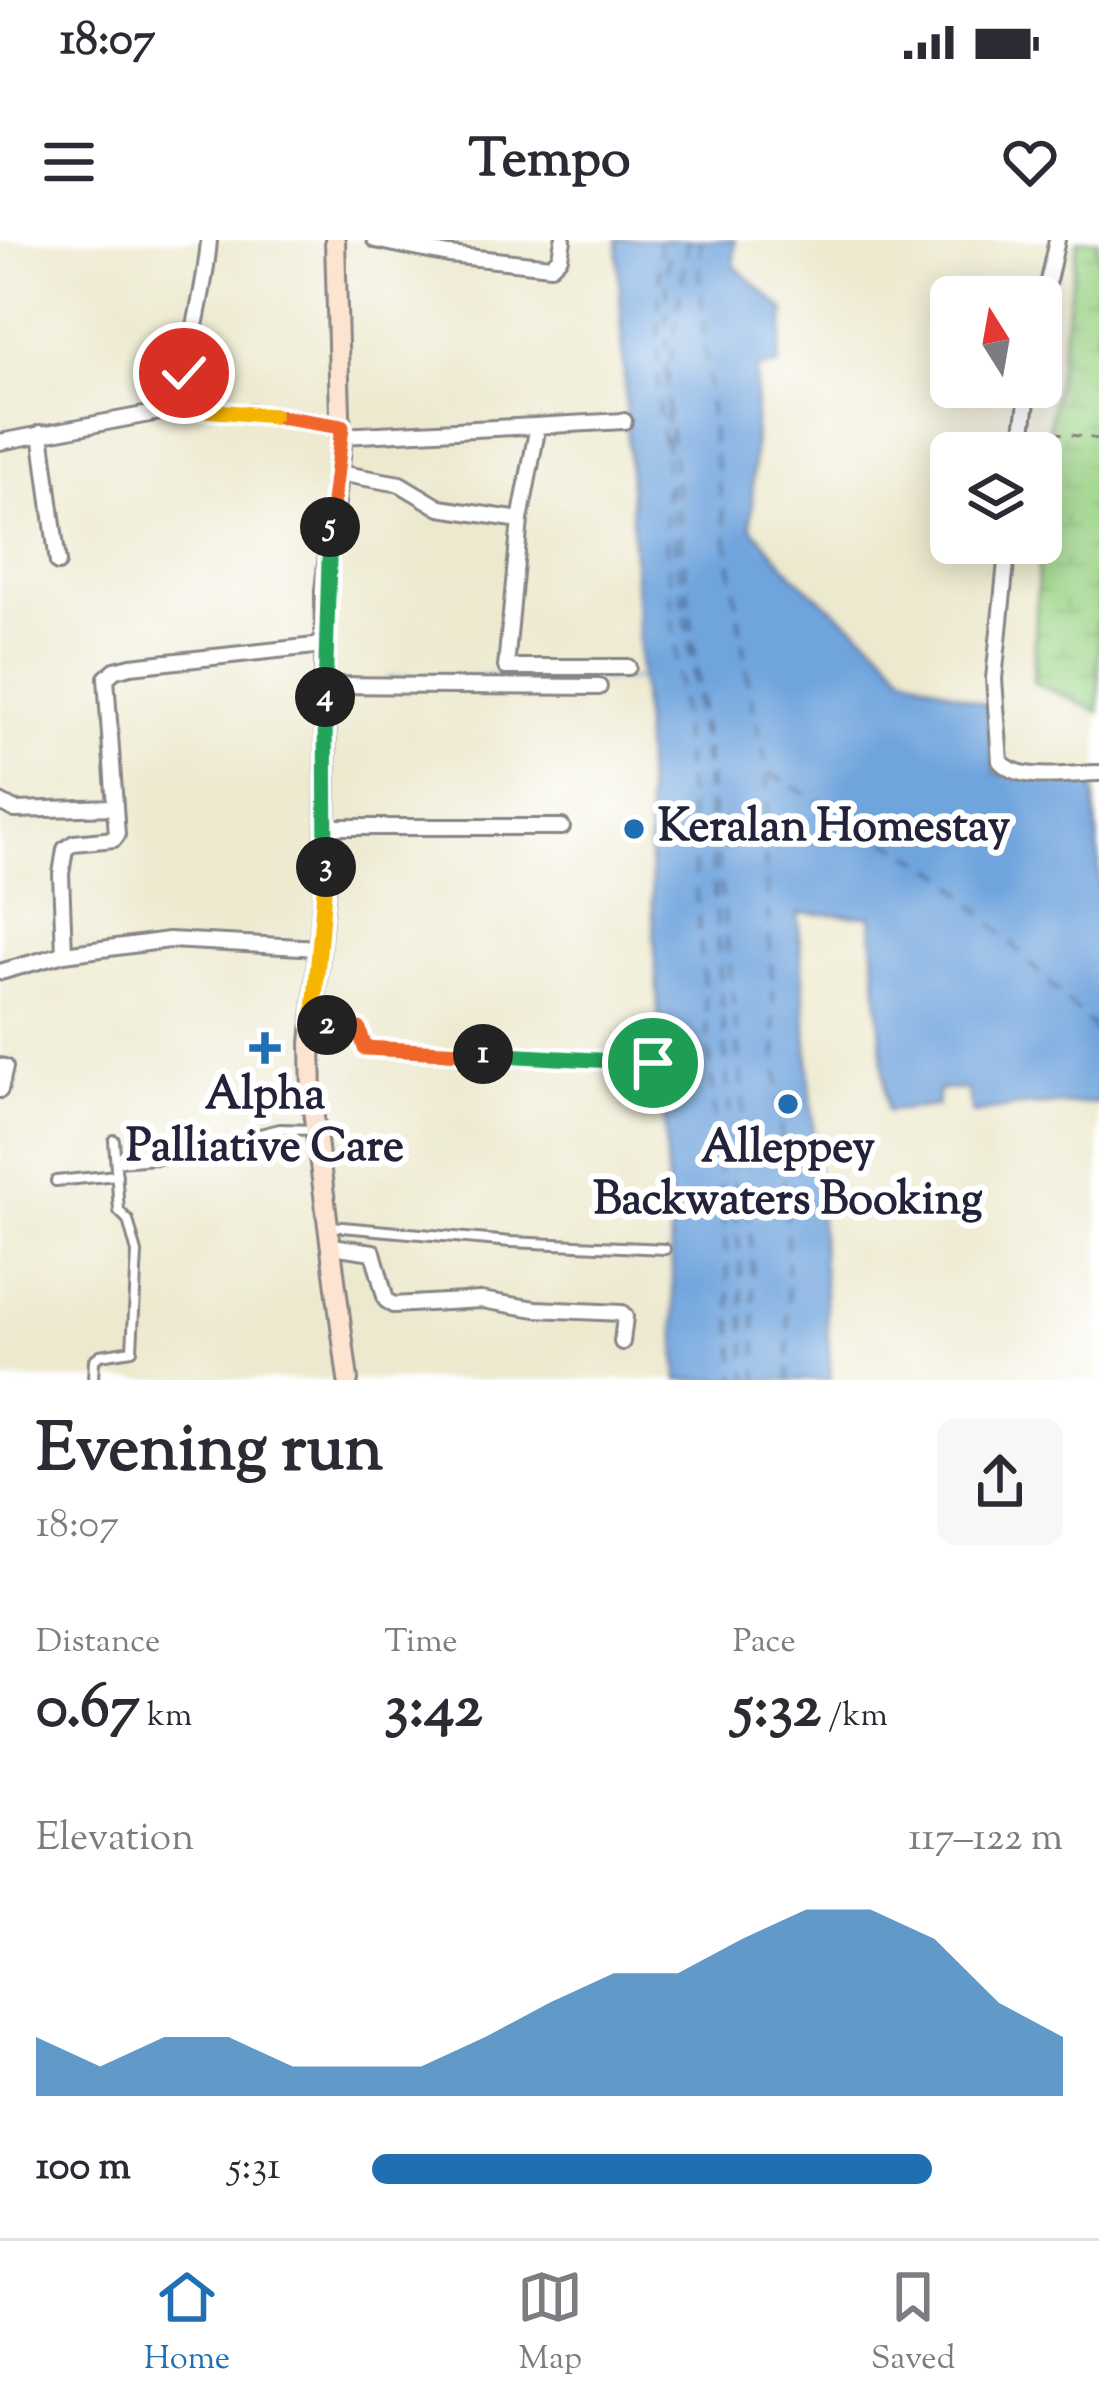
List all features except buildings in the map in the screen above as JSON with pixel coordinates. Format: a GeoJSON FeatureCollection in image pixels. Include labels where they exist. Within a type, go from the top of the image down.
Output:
{"type":"FeatureCollection","features":[{"type":"Feature","properties":{"kind":"main road"},"geometry":{"type":"LineString","coordinates":[[334,240],[342,431],[328,544],[326,871],[313,1023],[316,1130],[348,1380]]}},
{"type":"Feature","properties":{"kind":"street"},"geometry":{"type":"LineString","coordinates":[[182,408],[187,359],[206,285],[209,240]]}},
{"type":"Feature","properties":{"kind":"street"},"geometry":{"type":"LineString","coordinates":[[375,240],[449,255],[551,266],[560,257],[563,240]]}},
{"type":"Feature","properties":{"kind":"street"},"geometry":{"type":"LineString","coordinates":[[1050,276],[1058,240]]}},
{"type":"Feature","properties":{"kind":"street"},"geometry":{"type":"LineString","coordinates":[[0,442],[182,408],[245,412],[342,431],[624,421]]}},
{"type":"Feature","properties":{"kind":"street"},"geometry":{"type":"LineString","coordinates":[[1023,432],[1026,408]]}},
{"type":"Feature","properties":{"kind":"street"},"geometry":{"type":"LineString","coordinates":[[534,427],[506,668],[628,667]]}},
{"type":"Feature","properties":{"kind":"street"},"geometry":{"type":"LineString","coordinates":[[41,434],[58,563]]}},
{"type":"Feature","properties":{"kind":"street"},"geometry":{"type":"LineString","coordinates":[[338,473],[400,484],[440,508],[520,520]]}},
{"type":"Feature","properties":{"kind":"street"},"geometry":{"type":"LineString","coordinates":[[1006,564],[994,679],[1000,761],[1022,774],[1099,772]]}},
{"type":"Feature","properties":{"kind":"street"},"geometry":{"type":"LineString","coordinates":[[64,954],[61,874],[65,849],[117,835],[106,678],[115,670],[324,645]]}},
{"type":"Feature","properties":{"kind":"street"},"geometry":{"type":"LineString","coordinates":[[325,686],[599,687]]}},
{"type":"Feature","properties":{"kind":"street"},"geometry":{"type":"LineString","coordinates":[[0,802],[15,810],[114,807]]}},
{"type":"Feature","properties":{"kind":"street"},"geometry":{"type":"LineString","coordinates":[[326,826],[562,827]]}},
{"type":"Feature","properties":{"kind":"street"},"geometry":{"type":"LineString","coordinates":[[0,972],[64,954],[169,940],[319,948]]}},
{"type":"Feature","properties":{"kind":"street"},"geometry":{"type":"LineString","coordinates":[[313,1023],[359,1029],[365,1048],[653,1063]]}},
{"type":"Feature","properties":{"kind":"street"},"geometry":{"type":"LineString","coordinates":[[0,1066],[5,1067],[0,1090]]}},
{"type":"Feature","properties":{"kind":"street"},"geometry":{"type":"LineString","coordinates":[[331,1236],[373,1252],[386,1300],[393,1305],[481,1300],[536,1309],[622,1313],[626,1317],[622,1342]]}},
{"type":"Feature","properties":{"kind":"lane"},"geometry":{"type":"LineString","coordinates":[[117,1162],[239,1154],[248,1137],[280,1130],[316,1130]]}},
{"type":"Feature","properties":{"kind":"lane"},"geometry":{"type":"LineString","coordinates":[[93,1380],[94,1360],[132,1350],[135,1339],[137,1253],[128,1220],[119,1211],[114,1140]]}},
{"type":"Feature","properties":{"kind":"lane"},"geometry":{"type":"LineString","coordinates":[[56,1181],[117,1175]]}},
{"type":"Feature","properties":{"kind":"lane"},"geometry":{"type":"LineString","coordinates":[[331,1236],[665,1249]]}},
{"type":"Feature","properties":{"kind":"path"},"geometry":{"type":"LineString","coordinates":[[1023,428],[1099,439]]}},
{"type":"Feature","properties":{"kind":"green space"},"geometry":{"type":"Polygon","coordinates":[[[1078,240],[1099,240],[1099,712],[1033,682],[1038,564],[1062,564],[1062,432],[1048,432],[1052,408],[1062,408],[1062,343],[1078,240]]]}},
{"type":"Feature","properties":{"kind":"water"},"geometry":{"type":"Polygon","coordinates":[[[617,240],[735,240],[734,265],[785,311],[778,366],[757,368],[751,527],[798,580],[880,647],[903,673],[988,706],[995,773],[1093,777],[1099,863],[1099,1103],[1020,1106],[972,1114],[967,1089],[939,1090],[937,1106],[887,1111],[871,916],[798,913],[831,1380],[678,1380],[617,240]]]}},
{"type":"Feature","properties":{"kind":"waterway"},"geometry":{"type":"LineString","coordinates":[[387,678],[541,675],[568,681]]}},
{"type":"Feature","properties":{"kind":"waterway"},"geometry":{"type":"LineString","coordinates":[[601,680],[641,679]]}},
{"type":"Feature","properties":{"kind":"ferry route"},"geometry":{"type":"LineString","coordinates":[[660,240],[658,402],[707,784],[748,1380]]}},
{"type":"Feature","properties":{"kind":"ferry route"},"geometry":{"type":"LineString","coordinates":[[666,379],[668,240]]}},
{"type":"Feature","properties":{"kind":"ferry route"},"geometry":{"type":"LineString","coordinates":[[688,240],[666,394],[742,1079],[758,1380]]}},
{"type":"Feature","properties":{"kind":"ferry route"},"geometry":{"type":"LineString","coordinates":[[701,240],[712,438],[749,687],[768,772],[765,856],[787,1243],[789,1380]]}},
{"type":"Feature","properties":{"kind":"ferry route"},"geometry":{"type":"LineString","coordinates":[[666,413],[666,451]]}},
{"type":"Feature","properties":{"kind":"ferry route"},"geometry":{"type":"LineString","coordinates":[[665,485],[737,1380]]}},
{"type":"Feature","properties":{"kind":"ferry route"},"geometry":{"type":"LineString","coordinates":[[770,773],[944,874],[1099,1034]]}},
{"type":"Feature","properties":{"kind":"place","name":"Keralan Homestay"},"geometry":{"type":"Point","coordinates":[634,829]}},
{"type":"Feature","properties":{"kind":"place","name":"Alpha Palliative Care"},"geometry":{"type":"Point","coordinates":[265,1048]}},
{"type":"Feature","properties":{"kind":"place","name":"Alleppey Backwaters Booking"},"geometry":{"type":"Point","coordinates":[788,1104]}},
{"type":"Feature","properties":{"kind":"route"},"geometry":{"type":"LineString","coordinates":[[184,373],[182,408],[342,427],[328,544],[326,871],[313,1023],[359,1029],[365,1048],[653,1063]]}}]}
